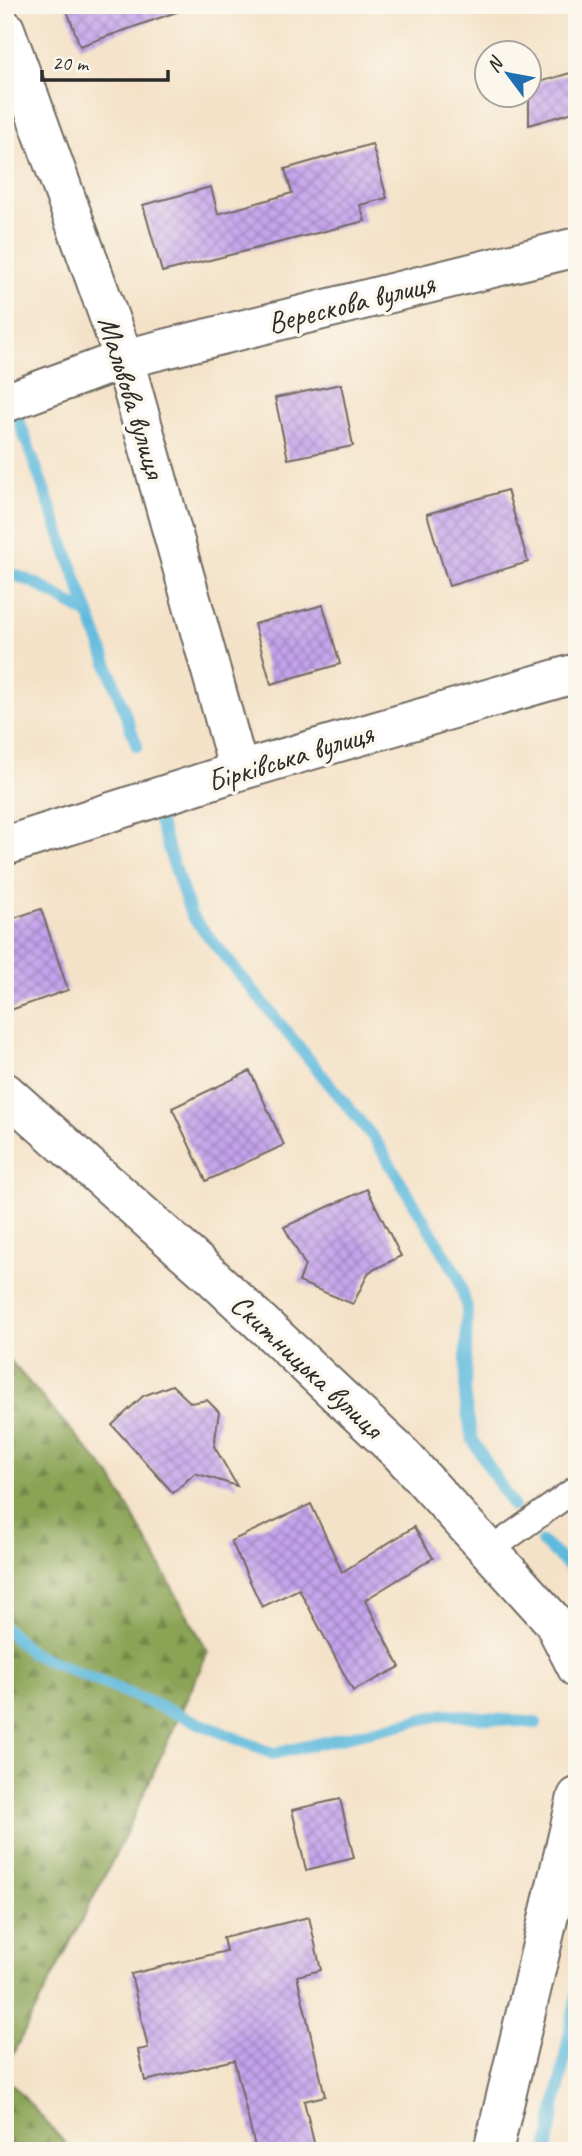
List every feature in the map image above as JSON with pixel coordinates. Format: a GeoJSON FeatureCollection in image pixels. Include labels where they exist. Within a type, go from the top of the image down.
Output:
{"type":"FeatureCollection","features":[{"type":"Feature","properties":{"kind":"street","name":"Мальвова вулиця"},"geometry":{"type":"LineString","coordinates":[[5,29],[124,359],[239,771]]}},
{"type":"Feature","properties":{"kind":"street","name":"Верескова вулиця"},"geometry":{"type":"LineString","coordinates":[[5,403],[124,359],[577,247]]}},
{"type":"Feature","properties":{"kind":"street","name":"Бірківська вулиця"},"geometry":{"type":"LineString","coordinates":[[5,846],[239,771],[577,673]]}},
{"type":"Feature","properties":{"kind":"street","name":"Скитницька вулиця"},"geometry":{"type":"LineString","coordinates":[[5,1092],[206,1271],[401,1454],[553,1621],[577,1668]]}},
{"type":"Feature","properties":{"kind":"street"},"geometry":{"type":"LineString","coordinates":[[493,2151],[577,1797]]}},
{"type":"Feature","properties":{"kind":"lane"},"geometry":{"type":"LineString","coordinates":[[489,1551],[577,1488]]}},
{"type":"Feature","properties":{"kind":"green space"},"geometry":{"type":"Polygon","coordinates":[[[5,1355],[111,1476],[208,1652],[123,1840],[5,2069],[5,1355]]]}},
{"type":"Feature","properties":{"kind":"green space"},"geometry":{"type":"Polygon","coordinates":[[[5,2076],[72,2151],[5,2151],[5,2076]]]}},
{"type":"Feature","properties":{"kind":"building"},"geometry":{"type":"Polygon","coordinates":[[[65,5],[181,5],[182,10],[80,46],[65,5]]]}},
{"type":"Feature","properties":{"kind":"building"},"geometry":{"type":"Polygon","coordinates":[[[577,71],[577,111],[529,125],[529,108],[544,108],[544,81],[577,71]]]}},
{"type":"Feature","properties":{"kind":"building"},"geometry":{"type":"Polygon","coordinates":[[[372,144],[387,198],[360,205],[365,221],[162,272],[143,205],[211,187],[218,214],[292,193],[285,169],[372,144]]]}},
{"type":"Feature","properties":{"kind":"building"},"geometry":{"type":"Polygon","coordinates":[[[341,384],[353,446],[288,459],[275,398],[341,384]]]}},
{"type":"Feature","properties":{"kind":"building"},"geometry":{"type":"Polygon","coordinates":[[[507,490],[528,562],[449,586],[427,514],[507,490]]]}},
{"type":"Feature","properties":{"kind":"building"},"geometry":{"type":"Polygon","coordinates":[[[323,605],[340,664],[271,684],[254,624],[323,605]]]}},
{"type":"Feature","properties":{"kind":"building"},"geometry":{"type":"Polygon","coordinates":[[[41,909],[68,990],[5,1012],[5,921],[41,909]]]}},
{"type":"Feature","properties":{"kind":"building"},"geometry":{"type":"Polygon","coordinates":[[[250,1071],[284,1145],[206,1181],[172,1108],[250,1071]]]}},
{"type":"Feature","properties":{"kind":"building"},"geometry":{"type":"Polygon","coordinates":[[[367,1189],[401,1256],[369,1272],[353,1304],[299,1282],[305,1265],[284,1227],[367,1189]]]}},
{"type":"Feature","properties":{"kind":"building"},"geometry":{"type":"Polygon","coordinates":[[[172,1385],[191,1403],[207,1400],[219,1412],[214,1446],[237,1486],[195,1473],[173,1493],[112,1425],[143,1396],[172,1385]]]}},
{"type":"Feature","properties":{"kind":"building"},"geometry":{"type":"Polygon","coordinates":[[[311,1504],[342,1572],[414,1527],[433,1558],[365,1600],[400,1667],[353,1691],[299,1589],[262,1607],[231,1541],[311,1504]]]}},
{"type":"Feature","properties":{"kind":"building"},"geometry":{"type":"Polygon","coordinates":[[[340,1799],[354,1858],[306,1870],[292,1810],[340,1799]]]}},
{"type":"Feature","properties":{"kind":"building"},"geometry":{"type":"Polygon","coordinates":[[[309,1917],[321,1970],[297,1976],[325,2096],[304,2101],[316,2151],[256,2151],[234,2060],[145,2081],[138,2050],[148,2048],[131,1974],[226,1951],[223,1938],[309,1917]]]}},
{"type":"Feature","properties":{"kind":"waterway"},"geometry":{"type":"LineString","coordinates":[[5,382],[137,746]]}},
{"type":"Feature","properties":{"kind":"waterway"},"geometry":{"type":"LineString","coordinates":[[5,571],[35,583],[88,614]]}},
{"type":"Feature","properties":{"kind":"waterway"},"geometry":{"type":"LineString","coordinates":[[157,816],[191,915],[376,1141],[458,1276],[467,1308],[465,1399],[472,1439],[513,1506]]}},
{"type":"Feature","properties":{"kind":"waterway"},"geometry":{"type":"LineString","coordinates":[[542,1542],[577,1573]]}},
{"type":"Feature","properties":{"kind":"waterway"},"geometry":{"type":"LineString","coordinates":[[5,1628],[31,1653],[273,1754],[445,1714],[536,1723]]}},
{"type":"Feature","properties":{"kind":"waterway"},"geometry":{"type":"LineString","coordinates":[[547,2151],[577,1994]]}}]}
